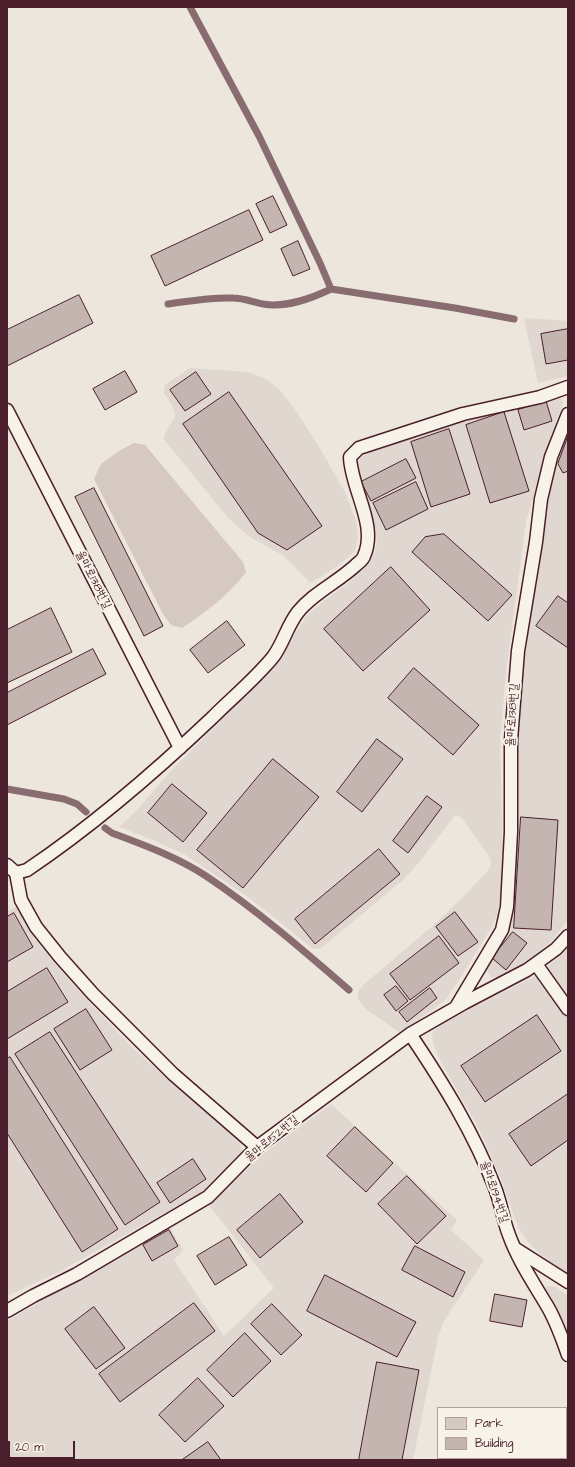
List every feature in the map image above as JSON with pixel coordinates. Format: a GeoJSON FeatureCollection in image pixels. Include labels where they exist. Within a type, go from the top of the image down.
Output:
{"type":"FeatureCollection","features":[{"type":"Feature","properties":{"kind":"lane"},"geometry":{"type":"LineString","coordinates":[[257,1147],[173,1074],[93,994],[60,957],[36,927],[21,900],[11,869],[27,870],[83,831],[112,808],[180,748],[273,656],[297,613],[312,598],[349,572],[364,558],[369,541],[366,520],[351,469],[350,457],[355,452],[360,448],[448,419],[540,397],[568,386]]}},
{"type":"Feature","properties":{"kind":"lane","name":"율마로138번길"},"geometry":{"type":"LineString","coordinates":[[7,410],[108,611],[180,748]]}},
{"type":"Feature","properties":{"kind":"lane","name":"율마로138번길"},"geometry":{"type":"LineString","coordinates":[[455,1008],[502,930],[507,907],[511,832],[510,740],[518,651],[536,542],[541,499],[551,457],[568,414]]}},
{"type":"Feature","properties":{"kind":"lane","name":"율마로152번길"},"geometry":{"type":"LineString","coordinates":[[7,1310],[77,1274],[208,1197],[257,1147],[410,1034],[455,1008],[527,970],[556,949],[568,936]]}},
{"type":"Feature","properties":{"kind":"lane"},"geometry":{"type":"LineString","coordinates":[[536,964],[568,1009]]}},
{"type":"Feature","properties":{"kind":"lane","name":"율마로194번길"},"geometry":{"type":"LineString","coordinates":[[410,1034],[444,1085],[474,1139],[495,1189],[509,1236],[533,1283],[547,1305],[568,1355]]}},
{"type":"Feature","properties":{"kind":"lane"},"geometry":{"type":"LineString","coordinates":[[516,1249],[568,1282]]}},
{"type":"Feature","properties":{"kind":"shaded area"},"geometry":{"type":"Polygon","coordinates":[[[524,318],[568,321],[568,376],[538,383],[524,318]]]}},
{"type":"Feature","properties":{"kind":"shaded area"},"geometry":{"type":"Polygon","coordinates":[[[190,368],[248,372],[266,379],[279,389],[294,408],[318,445],[345,492],[356,521],[358,537],[355,551],[338,566],[310,583],[284,556],[250,537],[228,518],[163,438],[175,416],[173,407],[164,393],[165,385],[190,368]]]}},
{"type":"Feature","properties":{"kind":"shaded area"},"geometry":{"type":"Polygon","coordinates":[[[554,395],[561,398],[563,403],[547,449],[526,522],[507,664],[500,738],[503,853],[502,885],[497,915],[490,930],[445,1000],[399,1032],[367,1010],[358,999],[358,992],[363,985],[435,924],[490,868],[491,863],[489,856],[461,817],[455,815],[421,860],[403,880],[320,949],[312,948],[248,897],[184,854],[119,827],[134,813],[173,769],[275,666],[307,615],[351,581],[368,564],[374,554],[377,543],[376,531],[371,511],[359,478],[358,466],[360,458],[368,453],[398,443],[554,395]]]}},
{"type":"Feature","properties":{"kind":"shaded area"},"geometry":{"type":"Polygon","coordinates":[[[568,428],[568,920],[550,943],[509,973],[498,978],[491,977],[486,971],[486,964],[510,926],[514,868],[518,716],[526,646],[550,486],[555,463],[568,428]]]}},
{"type":"Feature","properties":{"kind":"shaded area"},"geometry":{"type":"Polygon","coordinates":[[[16,907],[34,938],[89,1002],[135,1050],[240,1142],[242,1151],[202,1192],[59,1272],[7,1296],[7,911],[16,907]]]}},
{"type":"Feature","properties":{"kind":"shaded area"},"geometry":{"type":"Polygon","coordinates":[[[568,947],[568,1274],[541,1255],[527,1241],[518,1227],[501,1179],[479,1129],[438,1057],[433,1043],[432,1033],[441,1025],[464,1012],[533,977],[554,961],[568,947]]]}},
{"type":"Feature","properties":{"kind":"shaded area"},"geometry":{"type":"Polygon","coordinates":[[[331,1104],[457,1220],[451,1230],[484,1260],[444,1321],[438,1337],[413,1460],[7,1460],[7,1321],[170,1227],[183,1250],[174,1260],[224,1336],[274,1288],[209,1205],[262,1155],[331,1104]]]}},
{"type":"Feature","properties":{"kind":"shaded area"},"geometry":{"type":"Polygon","coordinates":[[[545,1286],[556,1287],[568,1296],[568,1338],[545,1286]]]}},
{"type":"Feature","properties":{"kind":"green space"},"geometry":{"type":"Polygon","coordinates":[[[134,443],[145,445],[243,562],[246,572],[217,603],[182,628],[171,625],[163,614],[94,479],[101,464],[119,451],[134,443]]]}},
{"type":"Feature","properties":{"kind":"building"},"geometry":{"type":"Polygon","coordinates":[[[273,196],[287,225],[270,233],[256,204],[273,196]]]}},
{"type":"Feature","properties":{"kind":"building"},"geometry":{"type":"Polygon","coordinates":[[[249,210],[263,240],[165,286],[151,256],[249,210]]]}},
{"type":"Feature","properties":{"kind":"building"},"geometry":{"type":"Polygon","coordinates":[[[298,241],[310,269],[293,276],[281,249],[298,241]]]}},
{"type":"Feature","properties":{"kind":"building"},"geometry":{"type":"Polygon","coordinates":[[[79,295],[93,323],[7,366],[7,330],[79,295]]]}},
{"type":"Feature","properties":{"kind":"building"},"geometry":{"type":"Polygon","coordinates":[[[568,329],[568,360],[546,364],[541,334],[568,329]]]}},
{"type":"Feature","properties":{"kind":"building"},"geometry":{"type":"Polygon","coordinates":[[[125,371],[137,392],[105,410],[93,389],[125,371]]]}},
{"type":"Feature","properties":{"kind":"building"},"geometry":{"type":"Polygon","coordinates":[[[196,372],[211,394],[185,411],[170,390],[196,372]]]}},
{"type":"Feature","properties":{"kind":"building"},"geometry":{"type":"Polygon","coordinates":[[[229,392],[322,526],[287,550],[258,533],[183,424],[229,392]]]}},
{"type":"Feature","properties":{"kind":"building"},"geometry":{"type":"Polygon","coordinates":[[[546,401],[552,421],[524,430],[518,410],[546,401]]]}},
{"type":"Feature","properties":{"kind":"building"},"geometry":{"type":"Polygon","coordinates":[[[504,412],[529,491],[490,503],[466,425],[504,412]]]}},
{"type":"Feature","properties":{"kind":"building"},"geometry":{"type":"Polygon","coordinates":[[[449,429],[470,494],[431,507],[411,442],[449,429]]]}},
{"type":"Feature","properties":{"kind":"building"},"geometry":{"type":"Polygon","coordinates":[[[568,436],[568,471],[563,473],[558,464],[568,436]]]}},
{"type":"Feature","properties":{"kind":"building"},"geometry":{"type":"Polygon","coordinates":[[[406,459],[416,478],[371,501],[361,482],[406,459]]]}},
{"type":"Feature","properties":{"kind":"building"},"geometry":{"type":"Polygon","coordinates":[[[416,482],[428,509],[386,530],[373,503],[416,482]]]}},
{"type":"Feature","properties":{"kind":"building"},"geometry":{"type":"Polygon","coordinates":[[[94,488],[163,626],[144,636],[75,497],[94,488]]]}},
{"type":"Feature","properties":{"kind":"building"},"geometry":{"type":"Polygon","coordinates":[[[444,534],[512,595],[488,621],[412,552],[425,537],[444,534]]]}},
{"type":"Feature","properties":{"kind":"building"},"geometry":{"type":"Polygon","coordinates":[[[391,567],[430,610],[363,671],[324,629],[391,567]]]}},
{"type":"Feature","properties":{"kind":"building"},"geometry":{"type":"Polygon","coordinates":[[[558,596],[568,603],[568,648],[536,626],[558,596]]]}},
{"type":"Feature","properties":{"kind":"building"},"geometry":{"type":"Polygon","coordinates":[[[51,608],[72,652],[7,683],[7,630],[51,608]]]}},
{"type":"Feature","properties":{"kind":"building"},"geometry":{"type":"Polygon","coordinates":[[[227,621],[245,645],[208,673],[190,650],[227,621]]]}},
{"type":"Feature","properties":{"kind":"building"},"geometry":{"type":"Polygon","coordinates":[[[93,649],[106,674],[7,725],[7,693],[93,649]]]}},
{"type":"Feature","properties":{"kind":"building"},"geometry":{"type":"Polygon","coordinates":[[[414,668],[479,725],[453,755],[388,698],[414,668]]]}},
{"type":"Feature","properties":{"kind":"building"},"geometry":{"type":"Polygon","coordinates":[[[377,739],[403,759],[362,812],[337,792],[377,739]]]}},
{"type":"Feature","properties":{"kind":"building"},"geometry":{"type":"Polygon","coordinates":[[[273,759],[319,797],[243,888],[197,850],[273,759]]]}},
{"type":"Feature","properties":{"kind":"building"},"geometry":{"type":"Polygon","coordinates":[[[172,784],[207,813],[183,842],[148,813],[172,784]]]}},
{"type":"Feature","properties":{"kind":"building"},"geometry":{"type":"Polygon","coordinates":[[[427,796],[442,807],[408,853],[393,841],[427,796]]]}},
{"type":"Feature","properties":{"kind":"building"},"geometry":{"type":"Polygon","coordinates":[[[521,817],[558,820],[551,930],[514,928],[521,817]]]}},
{"type":"Feature","properties":{"kind":"building"},"geometry":{"type":"Polygon","coordinates":[[[379,849],[400,874],[315,944],[295,919],[379,849]]]}},
{"type":"Feature","properties":{"kind":"building"},"geometry":{"type":"Polygon","coordinates":[[[455,912],[478,942],[458,956],[436,927],[455,912]]]}},
{"type":"Feature","properties":{"kind":"building"},"geometry":{"type":"Polygon","coordinates":[[[14,913],[33,947],[7,962],[7,917],[14,913]]]}},
{"type":"Feature","properties":{"kind":"building"},"geometry":{"type":"Polygon","coordinates":[[[513,932],[527,943],[506,970],[492,958],[513,932]]]}},
{"type":"Feature","properties":{"kind":"building"},"geometry":{"type":"Polygon","coordinates":[[[439,936],[459,963],[410,1000],[390,974],[439,936]]]}},
{"type":"Feature","properties":{"kind":"building"},"geometry":{"type":"Polygon","coordinates":[[[47,968],[68,1002],[7,1039],[7,992],[47,968]]]}},
{"type":"Feature","properties":{"kind":"building"},"geometry":{"type":"Polygon","coordinates":[[[396,986],[408,1001],[396,1011],[384,995],[396,986]]]}},
{"type":"Feature","properties":{"kind":"building"},"geometry":{"type":"Polygon","coordinates":[[[430,988],[437,998],[407,1022],[399,1012],[430,988]]]}},
{"type":"Feature","properties":{"kind":"building"},"geometry":{"type":"Polygon","coordinates":[[[86,1009],[112,1050],[80,1070],[54,1029],[86,1009]]]}},
{"type":"Feature","properties":{"kind":"building"},"geometry":{"type":"Polygon","coordinates":[[[537,1015],[561,1051],[485,1102],[461,1066],[537,1015]]]}},
{"type":"Feature","properties":{"kind":"building"},"geometry":{"type":"Polygon","coordinates":[[[50,1032],[160,1202],[125,1225],[15,1054],[50,1032]]]}},
{"type":"Feature","properties":{"kind":"building"},"geometry":{"type":"Polygon","coordinates":[[[10,1057],[118,1229],[82,1252],[7,1133],[7,1059],[10,1057]]]}},
{"type":"Feature","properties":{"kind":"building"},"geometry":{"type":"Polygon","coordinates":[[[568,1094],[568,1140],[531,1166],[509,1134],[568,1094]]]}},
{"type":"Feature","properties":{"kind":"building"},"geometry":{"type":"Polygon","coordinates":[[[355,1127],[393,1163],[366,1192],[327,1156],[355,1127]]]}},
{"type":"Feature","properties":{"kind":"building"},"geometry":{"type":"Polygon","coordinates":[[[193,1159],[206,1179],[170,1203],[157,1183],[193,1159]]]}},
{"type":"Feature","properties":{"kind":"building"},"geometry":{"type":"Polygon","coordinates":[[[407,1176],[446,1216],[417,1244],[378,1204],[407,1176]]]}},
{"type":"Feature","properties":{"kind":"building"},"geometry":{"type":"Polygon","coordinates":[[[280,1194],[303,1222],[260,1258],[237,1230],[280,1194]]]}},
{"type":"Feature","properties":{"kind":"building"},"geometry":{"type":"Polygon","coordinates":[[[169,1230],[178,1246],[152,1261],[143,1245],[169,1230]]]}},
{"type":"Feature","properties":{"kind":"building"},"geometry":{"type":"Polygon","coordinates":[[[229,1237],[247,1265],[215,1285],[197,1256],[229,1237]]]}},
{"type":"Feature","properties":{"kind":"building"},"geometry":{"type":"Polygon","coordinates":[[[415,1246],[465,1272],[453,1297],[402,1270],[415,1246]]]}},
{"type":"Feature","properties":{"kind":"building"},"geometry":{"type":"Polygon","coordinates":[[[325,1275],[416,1322],[397,1357],[307,1311],[325,1275]]]}},
{"type":"Feature","properties":{"kind":"building"},"geometry":{"type":"Polygon","coordinates":[[[495,1294],[527,1300],[522,1327],[490,1321],[495,1294]]]}},
{"type":"Feature","properties":{"kind":"building"},"geometry":{"type":"Polygon","coordinates":[[[194,1303],[215,1331],[120,1402],[99,1374],[194,1303]]]}},
{"type":"Feature","properties":{"kind":"building"},"geometry":{"type":"Polygon","coordinates":[[[272,1304],[302,1335],[281,1355],[251,1324],[272,1304]]]}},
{"type":"Feature","properties":{"kind":"building"},"geometry":{"type":"Polygon","coordinates":[[[94,1307],[125,1348],[96,1369],[65,1329],[94,1307]]]}},
{"type":"Feature","properties":{"kind":"building"},"geometry":{"type":"Polygon","coordinates":[[[245,1333],[271,1361],[233,1397],[207,1370],[245,1333]]]}},
{"type":"Feature","properties":{"kind":"building"},"geometry":{"type":"Polygon","coordinates":[[[377,1362],[419,1370],[402,1460],[359,1460],[377,1362]]]}},
{"type":"Feature","properties":{"kind":"building"},"geometry":{"type":"Polygon","coordinates":[[[198,1378],[224,1406],[185,1442],[159,1415],[198,1378]]]}},
{"type":"Feature","properties":{"kind":"building"},"geometry":{"type":"Polygon","coordinates":[[[208,1442],[221,1460],[182,1460],[208,1442]]]}},
{"type":"Feature","properties":{"kind":"waterway"},"geometry":{"type":"LineString","coordinates":[[168,304],[225,298],[280,305],[298,302],[331,289],[259,136],[190,7]]}},
{"type":"Feature","properties":{"kind":"waterway"},"geometry":{"type":"LineString","coordinates":[[331,289],[455,308],[514,319]]}},
{"type":"Feature","properties":{"kind":"waterway"},"geometry":{"type":"LineString","coordinates":[[7,789],[64,799],[77,804],[86,812]]}},
{"type":"Feature","properties":{"kind":"waterway"},"geometry":{"type":"LineString","coordinates":[[105,828],[112,833],[172,857],[206,876],[262,916],[349,990]]}}]}
